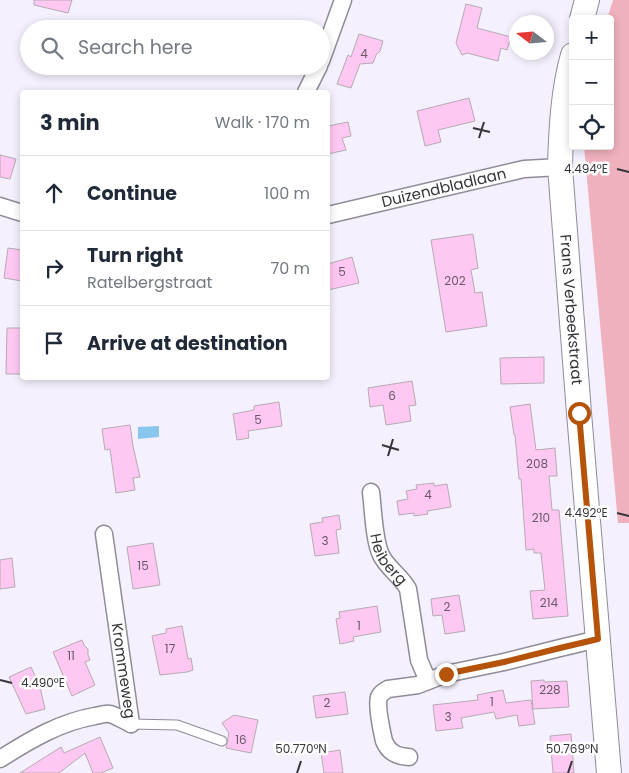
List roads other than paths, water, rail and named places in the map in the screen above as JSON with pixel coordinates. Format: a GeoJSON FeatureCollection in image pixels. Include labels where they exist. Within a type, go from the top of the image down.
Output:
{"type":"FeatureCollection","features":[{"type":"Feature","properties":{"kind":"main road"},"geometry":{"type":"LineString","coordinates":[[583,15],[587,0]]}},
{"type":"Feature","properties":{"kind":"main road","name":"Frans Verbeekstraat"},"geometry":{"type":"LineString","coordinates":[[572,60],[561,131],[560,166],[609,773]]}},
{"type":"Feature","properties":{"kind":"street"},"geometry":{"type":"LineString","coordinates":[[330,36],[343,0]]}},
{"type":"Feature","properties":{"kind":"street"},"geometry":{"type":"LineString","coordinates":[[307,90],[314,75]]}},
{"type":"Feature","properties":{"kind":"street","name":"Duizendbladlaan"},"geometry":{"type":"LineString","coordinates":[[330,215],[524,169],[560,166]]}},
{"type":"Feature","properties":{"kind":"street"},"geometry":{"type":"LineString","coordinates":[[0,206],[20,212]]}},
{"type":"Feature","properties":{"kind":"street","name":"Heiberg"},"geometry":{"type":"LineString","coordinates":[[371,492],[378,548],[385,561],[408,589],[419,660],[428,681]]}},
{"type":"Feature","properties":{"kind":"street","name":"Krommeweg"},"geometry":{"type":"LineString","coordinates":[[104,534],[131,724]]}},
{"type":"Feature","properties":{"kind":"street"},"geometry":{"type":"LineString","coordinates":[[409,758],[396,755],[386,746],[384,741],[378,702],[381,694],[388,689],[418,685],[446,674],[598,639]]}},
{"type":"Feature","properties":{"kind":"street","name":"Krommeweg"},"geometry":{"type":"LineString","coordinates":[[0,759],[30,740],[67,723],[108,713],[131,724]]}},
{"type":"Feature","properties":{"kind":"lane"},"geometry":{"type":"LineString","coordinates":[[131,724],[177,725],[222,741]]}},
{"type":"Feature","properties":{"kind":"water"},"geometry":{"type":"Polygon","coordinates":[[[159,426],[159,437],[138,439],[138,427],[159,426]]]}}]}
